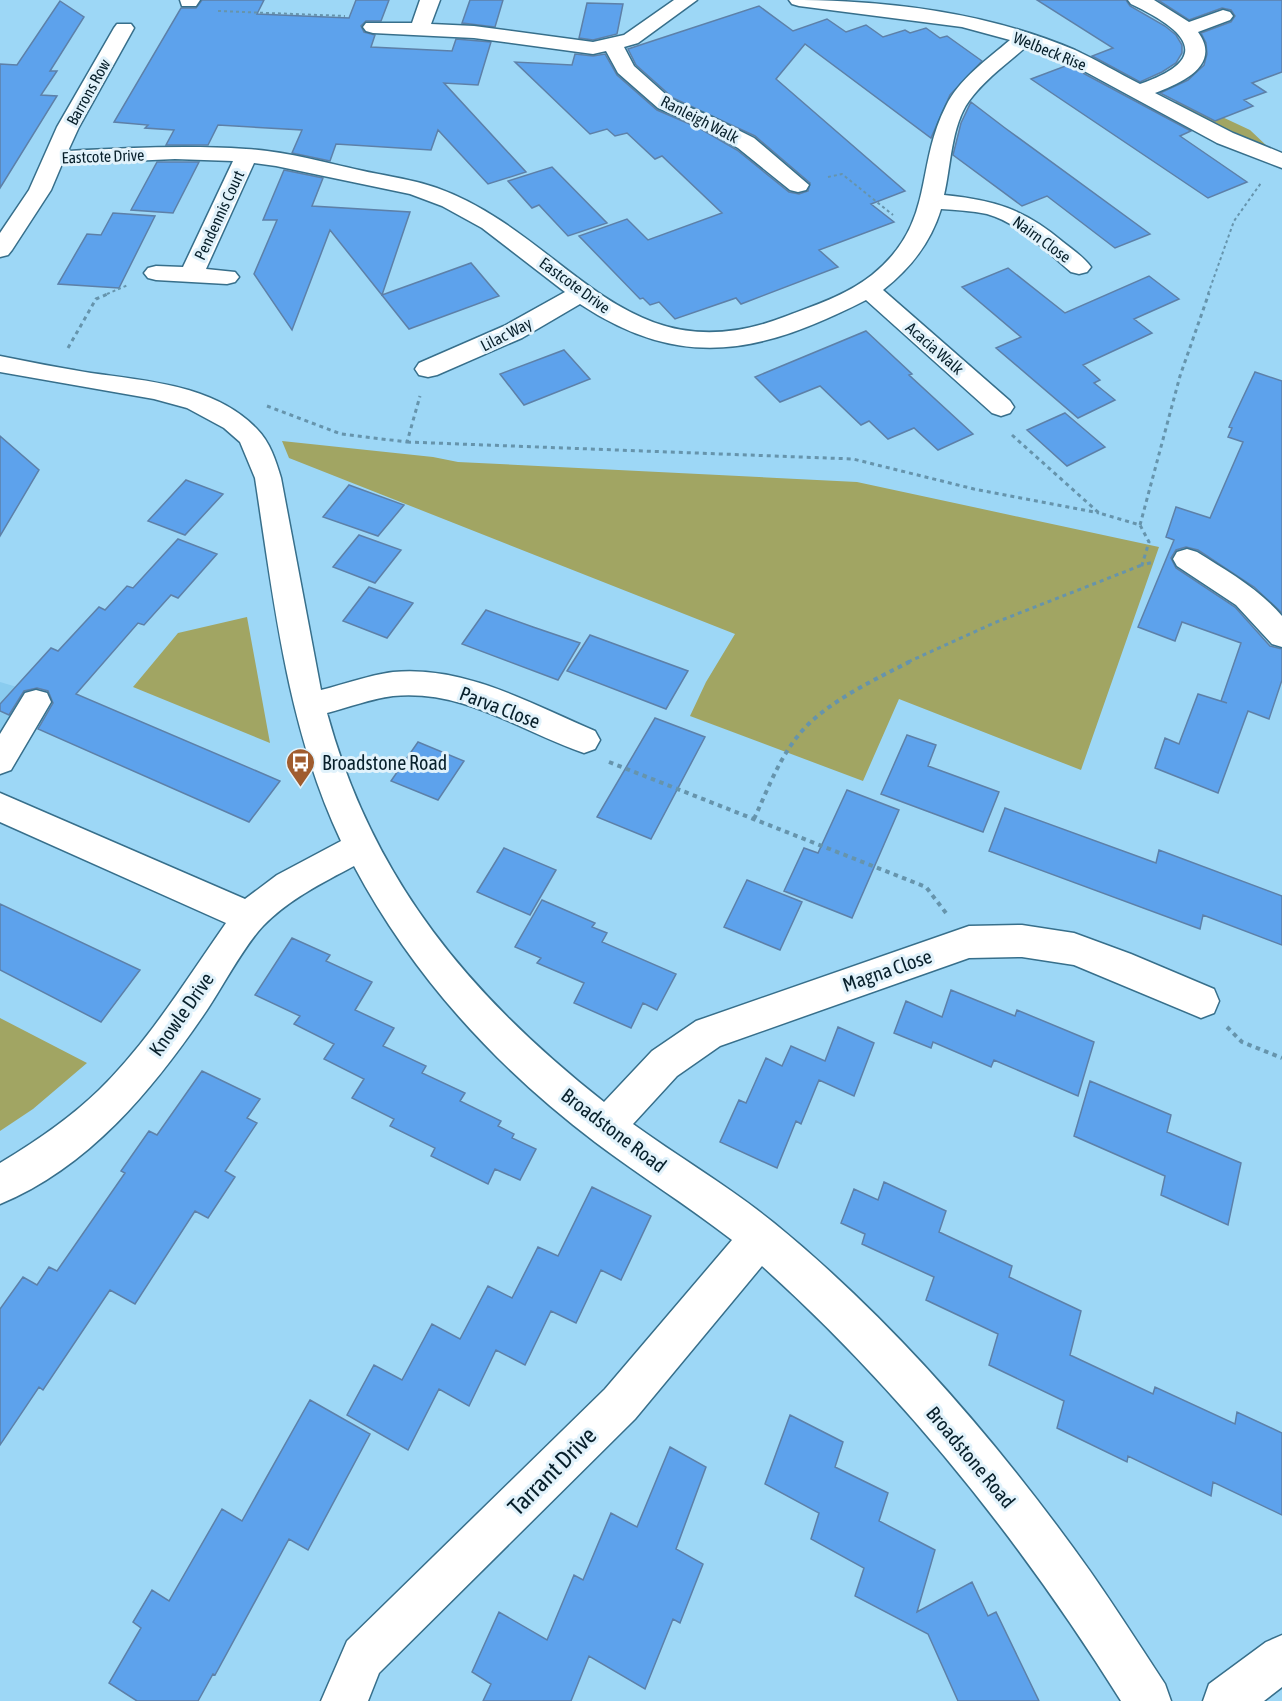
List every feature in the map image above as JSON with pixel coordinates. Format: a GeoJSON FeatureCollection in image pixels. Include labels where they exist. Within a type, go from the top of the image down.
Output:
{"type":"FeatureCollection","features":[{"type":"Feature","properties":{"kind":"street"},"geometry":{"type":"LineString","coordinates":[[419,30],[430,0]]}},
{"type":"Feature","properties":{"kind":"street"},"geometry":{"type":"LineString","coordinates":[[373,27],[474,32],[593,48],[631,39],[687,0]]}},
{"type":"Feature","properties":{"kind":"street","name":"Welbeck Rise"},"geometry":{"type":"LineString","coordinates":[[808,0],[963,21],[1024,38],[1069,56],[1225,138],[1281,160]]}},
{"type":"Feature","properties":{"kind":"street"},"geometry":{"type":"LineString","coordinates":[[1138,0],[1176,19],[1188,29],[1196,46],[1195,57],[1189,66],[1178,75],[1138,92]]}},
{"type":"Feature","properties":{"kind":"street"},"geometry":{"type":"LineString","coordinates":[[1188,29],[1223,16]]}},
{"type":"Feature","properties":{"kind":"street","name":"Barrons Row"},"geometry":{"type":"LineString","coordinates":[[0,250],[40,190],[53,158],[124,28]]}},
{"type":"Feature","properties":{"kind":"street","name":"Eastcote Drive"},"geometry":{"type":"LineString","coordinates":[[53,158],[193,152],[247,155],[293,162],[415,189],[479,214],[512,237],[581,293],[612,313],[670,337],[722,343],[777,330],[868,289],[898,264],[919,236],[933,201],[945,130],[959,100],[1024,38]]}},
{"type":"Feature","properties":{"kind":"street","name":"Ranleigh Walk"},"geometry":{"type":"LineString","coordinates":[[612,45],[626,69],[665,104],[707,122],[746,143],[798,185]]}},
{"type":"Feature","properties":{"kind":"street","name":"Pendennis Court"},"geometry":{"type":"LineString","coordinates":[[191,275],[247,155]]}},
{"type":"Feature","properties":{"kind":"street","name":"Nairn Close"},"geometry":{"type":"LineString","coordinates":[[933,201],[990,208],[1006,213],[1020,221],[1079,267]]}},
{"type":"Feature","properties":{"kind":"street","name":"Pendennis Court"},"geometry":{"type":"LineString","coordinates":[[156,273],[227,277]]}},
{"type":"Feature","properties":{"kind":"street","name":"Acacia Walk"},"geometry":{"type":"LineString","coordinates":[[868,289],[1001,407]]}},
{"type":"Feature","properties":{"kind":"street","name":"Lilac Way"},"geometry":{"type":"LineString","coordinates":[[428,369],[513,332],[581,293]]}},
{"type":"Feature","properties":{"kind":"street","name":"Broadstone Road"},"geometry":{"type":"LineString","coordinates":[[0,364],[53,375],[162,392],[192,400],[217,411],[234,422],[250,438],[261,457],[268,478],[309,706],[330,778],[361,847],[392,903],[469,1003],[546,1079],[607,1127],[760,1237],[829,1298],[963,1442],[1063,1571],[1148,1701]]}},
{"type":"Feature","properties":{"kind":"street"},"geometry":{"type":"LineString","coordinates":[[1187,560],[1246,597],[1262,612],[1280,635]]}},
{"type":"Feature","properties":{"kind":"street","name":"Parva Close"},"geometry":{"type":"LineString","coordinates":[[309,706],[394,684],[428,684],[466,690],[584,740]]}},
{"type":"Feature","properties":{"kind":"street"},"geometry":{"type":"LineString","coordinates":[[0,761],[36,702]]}},
{"type":"Feature","properties":{"kind":"street"},"geometry":{"type":"LineString","coordinates":[[0,807],[249,917]]}},
{"type":"Feature","properties":{"kind":"street","name":"Knowle Drive"},"geometry":{"type":"LineString","coordinates":[[0,1185],[41,1160],[91,1123],[121,1093],[149,1060],[249,917],[270,897],[294,880],[361,847]]}},
{"type":"Feature","properties":{"kind":"street","name":"Magna Close"},"geometry":{"type":"LineString","coordinates":[[607,1127],[663,1062],[680,1049],[709,1033],[969,942],[1022,941],[1074,949],[1119,965],[1201,1001]]}},
{"type":"Feature","properties":{"kind":"street","name":"Tarrant Drive"},"geometry":{"type":"LineString","coordinates":[[344,1701],[363,1657],[620,1404],[760,1237]]}},
{"type":"Feature","properties":{"kind":"street"},"geometry":{"type":"LineString","coordinates":[[1226,1701],[1282,1658]]}},
{"type":"Feature","properties":{"kind":"path"},"geometry":{"type":"LineString","coordinates":[[210,12],[232,10],[360,17],[373,27]]}},
{"type":"Feature","properties":{"kind":"path"},"geometry":{"type":"LineString","coordinates":[[1142,565],[1149,542],[1140,525],[1180,376],[1234,221],[1271,169],[1281,160]]}},
{"type":"Feature","properties":{"kind":"path"},"geometry":{"type":"LineString","coordinates":[[798,185],[842,174],[919,236]]}},
{"type":"Feature","properties":{"kind":"path"},"geometry":{"type":"LineString","coordinates":[[53,375],[96,298],[156,273]]}},
{"type":"Feature","properties":{"kind":"path"},"geometry":{"type":"LineString","coordinates":[[407,442],[428,369]]}},
{"type":"Feature","properties":{"kind":"path"},"geometry":{"type":"LineString","coordinates":[[259,401],[278,411],[341,434],[407,442],[853,459],[974,489],[1099,513],[1140,525]]}},
{"type":"Feature","properties":{"kind":"path"},"geometry":{"type":"LineString","coordinates":[[1001,407],[993,418],[1099,513]]}},
{"type":"Feature","properties":{"kind":"path"},"geometry":{"type":"LineString","coordinates":[[754,819],[789,747],[806,726],[840,701],[882,675],[951,641],[1142,565],[1157,562]]}},
{"type":"Feature","properties":{"kind":"path"},"geometry":{"type":"LineString","coordinates":[[584,740],[604,760],[926,887],[969,942]]}},
{"type":"Feature","properties":{"kind":"path"},"geometry":{"type":"LineString","coordinates":[[1201,1001],[1242,1042],[1282,1058]]}},
{"type":"Feature","properties":{"kind":"shaded area"},"geometry":{"type":"Polygon","coordinates":[[[0,682],[61,700],[16,751],[0,775],[0,682]]]}},
{"type":"Feature","properties":{"kind":"green space"},"geometry":{"type":"Polygon","coordinates":[[[1178,100],[1188,101],[1250,130],[1268,147],[1237,136],[1179,107],[1174,103],[1178,100]]]}},
{"type":"Feature","properties":{"kind":"green space"},"geometry":{"type":"Polygon","coordinates":[[[282,441],[433,457],[458,462],[857,482],[1159,547],[1081,770],[899,699],[863,781],[690,716],[706,682],[735,634],[289,458],[282,441]]]}},
{"type":"Feature","properties":{"kind":"green space"},"geometry":{"type":"Polygon","coordinates":[[[247,617],[270,743],[133,687],[178,633],[247,617]]]}},
{"type":"Feature","properties":{"kind":"green space"},"geometry":{"type":"Polygon","coordinates":[[[0,1018],[87,1063],[33,1109],[0,1131],[0,1018]]]}},
{"type":"Feature","properties":{"kind":"building"},"geometry":{"type":"Polygon","coordinates":[[[202,0],[264,0],[257,14],[349,18],[356,0],[389,0],[381,21],[366,21],[361,26],[364,32],[375,35],[371,47],[452,51],[456,39],[491,42],[478,85],[444,83],[526,172],[488,184],[438,130],[431,150],[336,144],[330,161],[292,153],[302,130],[218,125],[208,145],[166,145],[174,130],[145,128],[148,125],[114,122],[181,8],[196,8],[202,0]]]}},
{"type":"Feature","properties":{"kind":"building"},"geometry":{"type":"Polygon","coordinates":[[[470,0],[503,0],[495,27],[462,23],[470,0]]]}},
{"type":"Feature","properties":{"kind":"building"},"geometry":{"type":"Polygon","coordinates":[[[1037,0],[1126,0],[1130,6],[1176,35],[1182,45],[1182,53],[1176,63],[1140,82],[1092,56],[1113,48],[1037,0]]]}},
{"type":"Feature","properties":{"kind":"building"},"geometry":{"type":"Polygon","coordinates":[[[1158,0],[1282,0],[1282,72],[1252,83],[1266,92],[1244,100],[1253,106],[1215,121],[1160,93],[1188,80],[1204,65],[1207,54],[1206,43],[1201,33],[1231,22],[1235,16],[1231,10],[1222,8],[1189,20],[1158,0]]]}},
{"type":"Feature","properties":{"kind":"building"},"geometry":{"type":"Polygon","coordinates":[[[60,1],[84,17],[50,71],[57,71],[41,95],[57,96],[0,188],[0,64],[17,65],[60,1]]]}},
{"type":"Feature","properties":{"kind":"building"},"geometry":{"type":"Polygon","coordinates":[[[587,3],[623,4],[617,34],[593,40],[579,38],[587,3]]]}},
{"type":"Feature","properties":{"kind":"building"},"geometry":{"type":"Polygon","coordinates":[[[759,6],[793,31],[827,19],[846,32],[866,25],[883,37],[905,30],[910,33],[926,28],[940,38],[947,36],[982,61],[950,95],[931,138],[805,44],[776,79],[905,191],[871,204],[894,222],[819,250],[838,267],[741,304],[736,298],[675,319],[659,302],[650,305],[643,298],[640,299],[579,236],[627,219],[648,240],[722,213],[662,156],[655,159],[627,133],[615,136],[607,129],[590,134],[515,62],[572,65],[575,54],[593,56],[605,54],[617,75],[657,110],[699,128],[737,150],[789,192],[799,194],[808,191],[810,183],[755,136],[673,98],[636,65],[628,49],[759,6]]]}},
{"type":"Feature","properties":{"kind":"building"},"geometry":{"type":"Polygon","coordinates":[[[1068,65],[1191,131],[1180,136],[1247,182],[1208,198],[1031,79],[1068,65]]]}},
{"type":"Feature","properties":{"kind":"building"},"geometry":{"type":"Polygon","coordinates":[[[971,102],[1150,234],[1115,248],[1047,196],[1022,206],[953,155],[961,123],[971,102]]]}},
{"type":"Feature","properties":{"kind":"building"},"geometry":{"type":"Polygon","coordinates":[[[157,162],[199,162],[173,213],[131,210],[157,162]]]}},
{"type":"Feature","properties":{"kind":"building"},"geometry":{"type":"Polygon","coordinates":[[[552,167],[607,223],[568,236],[539,205],[532,208],[508,181],[552,167]]]}},
{"type":"Feature","properties":{"kind":"building"},"geometry":{"type":"Polygon","coordinates":[[[284,170],[323,178],[312,206],[410,212],[382,295],[471,263],[499,296],[409,329],[330,230],[292,330],[254,274],[277,220],[263,220],[284,170]]]}},
{"type":"Feature","properties":{"kind":"building"},"geometry":{"type":"Polygon","coordinates":[[[113,213],[155,216],[119,288],[58,284],[87,234],[101,235],[113,213]]]}},
{"type":"Feature","properties":{"kind":"building"},"geometry":{"type":"Polygon","coordinates":[[[1008,268],[1065,313],[1149,276],[1179,299],[1134,319],[1152,333],[1083,365],[1100,380],[1094,383],[1115,400],[1078,418],[996,348],[1021,337],[962,287],[1008,268]]]}},
{"type":"Feature","properties":{"kind":"building"},"geometry":{"type":"Polygon","coordinates":[[[866,331],[912,374],[909,375],[973,434],[938,450],[914,428],[888,439],[869,421],[861,425],[820,386],[780,402],[755,377],[866,331]]]}},
{"type":"Feature","properties":{"kind":"building"},"geometry":{"type":"Polygon","coordinates":[[[564,350],[590,379],[524,405],[500,374],[564,350]]]}},
{"type":"Feature","properties":{"kind":"building"},"geometry":{"type":"Polygon","coordinates":[[[1255,372],[1282,381],[1282,613],[1254,587],[1198,550],[1186,547],[1176,550],[1171,558],[1176,568],[1235,607],[1270,646],[1282,649],[1282,680],[1269,719],[1248,711],[1218,793],[1155,768],[1165,738],[1179,744],[1198,694],[1227,703],[1221,701],[1241,643],[1182,622],[1175,641],[1138,627],[1174,540],[1166,537],[1176,507],[1210,518],[1243,442],[1228,437],[1232,428],[1229,427],[1255,372]]]}},
{"type":"Feature","properties":{"kind":"building"},"geometry":{"type":"Polygon","coordinates":[[[1065,413],[1105,447],[1067,466],[1027,430],[1065,413]]]}},
{"type":"Feature","properties":{"kind":"building"},"geometry":{"type":"Polygon","coordinates":[[[0,436],[39,470],[0,536],[0,436]]]}},
{"type":"Feature","properties":{"kind":"building"},"geometry":{"type":"Polygon","coordinates":[[[186,480],[223,494],[185,535],[148,521],[186,480]]]}},
{"type":"Feature","properties":{"kind":"building"},"geometry":{"type":"Polygon","coordinates":[[[349,485],[404,505],[378,536],[323,517],[349,485]]]}},
{"type":"Feature","properties":{"kind":"building"},"geometry":{"type":"Polygon","coordinates":[[[359,535],[401,550],[375,583],[333,567],[359,535]]]}},
{"type":"Feature","properties":{"kind":"building"},"geometry":{"type":"Polygon","coordinates":[[[178,539],[217,554],[178,598],[171,595],[144,625],[138,623],[76,694],[280,781],[249,822],[38,729],[53,703],[48,691],[37,688],[24,691],[9,715],[0,711],[0,704],[51,648],[58,651],[99,607],[105,610],[127,586],[133,588],[178,539]]]}},
{"type":"Feature","properties":{"kind":"building"},"geometry":{"type":"Polygon","coordinates":[[[369,587],[413,603],[387,638],[343,621],[369,587]]]}},
{"type":"Feature","properties":{"kind":"building"},"geometry":{"type":"Polygon","coordinates":[[[486,610],[580,643],[558,680],[462,644],[486,610]]]}},
{"type":"Feature","properties":{"kind":"building"},"geometry":{"type":"Polygon","coordinates":[[[590,635],[688,671],[666,709],[567,671],[590,635]]]}},
{"type":"Feature","properties":{"kind":"building"},"geometry":{"type":"Polygon","coordinates":[[[655,718],[705,737],[651,839],[597,817],[655,718]]]}},
{"type":"Feature","properties":{"kind":"building"},"geometry":{"type":"Polygon","coordinates":[[[907,735],[936,745],[928,766],[999,792],[983,832],[881,794],[907,735]]]}},
{"type":"Feature","properties":{"kind":"building"},"geometry":{"type":"Polygon","coordinates":[[[418,742],[464,761],[438,800],[391,781],[418,742]]]}},
{"type":"Feature","properties":{"kind":"building"},"geometry":{"type":"Polygon","coordinates":[[[847,790],[899,810],[852,918],[784,891],[804,848],[818,853],[847,790]]]}},
{"type":"Feature","properties":{"kind":"building"},"geometry":{"type":"Polygon","coordinates":[[[1005,808],[1156,863],[1159,850],[1282,896],[1282,945],[1203,915],[1200,929],[989,851],[1005,808]]]}},
{"type":"Feature","properties":{"kind":"building"},"geometry":{"type":"Polygon","coordinates":[[[504,848],[556,870],[530,915],[477,892],[504,848]]]}},
{"type":"Feature","properties":{"kind":"building"},"geometry":{"type":"Polygon","coordinates":[[[747,880],[802,902],[780,950],[724,927],[747,880]]]}},
{"type":"Feature","properties":{"kind":"building"},"geometry":{"type":"Polygon","coordinates":[[[542,900],[595,923],[592,927],[607,933],[602,942],[676,974],[657,1010],[643,1003],[631,1028],[574,1003],[584,983],[537,963],[541,958],[515,947],[542,900]]]}},
{"type":"Feature","properties":{"kind":"building"},"geometry":{"type":"Polygon","coordinates":[[[0,904],[140,970],[101,1022],[0,970],[0,904]]]}},
{"type":"Feature","properties":{"kind":"building"},"geometry":{"type":"Polygon","coordinates":[[[292,938],[330,955],[326,961],[372,982],[355,1010],[394,1028],[383,1046],[426,1066],[422,1073],[465,1093],[460,1101],[501,1121],[498,1126],[514,1134],[512,1138],[536,1149],[520,1180],[495,1169],[488,1184],[431,1156],[435,1148],[390,1126],[394,1119],[352,1098],[364,1079],[324,1059],[334,1044],[294,1024],[300,1016],[255,995],[292,938]]]}},
{"type":"Feature","properties":{"kind":"building"},"geometry":{"type":"Polygon","coordinates":[[[951,990],[1015,1016],[1017,1010],[1094,1042],[1078,1096],[994,1060],[991,1067],[933,1042],[931,1048],[894,1033],[906,1001],[942,1017],[951,990]]]}},
{"type":"Feature","properties":{"kind":"building"},"geometry":{"type":"Polygon","coordinates":[[[838,1027],[874,1043],[854,1096],[819,1080],[801,1124],[796,1121],[777,1168],[720,1142],[739,1100],[746,1103],[766,1058],[782,1066],[791,1046],[825,1061],[838,1027]]]}},
{"type":"Feature","properties":{"kind":"building"},"geometry":{"type":"Polygon","coordinates":[[[202,1071],[260,1099],[247,1118],[257,1123],[225,1171],[235,1177],[208,1218],[195,1211],[135,1304],[110,1290],[43,1390],[39,1387],[0,1445],[0,1309],[23,1277],[37,1285],[49,1267],[57,1271],[125,1173],[121,1171],[149,1131],[157,1135],[202,1071]]]}},
{"type":"Feature","properties":{"kind":"building"},"geometry":{"type":"Polygon","coordinates":[[[1090,1081],[1171,1115],[1167,1132],[1241,1163],[1228,1225],[1161,1195],[1165,1176],[1074,1136],[1090,1081]]]}},
{"type":"Feature","properties":{"kind":"building"},"geometry":{"type":"Polygon","coordinates":[[[884,1182],[946,1211],[939,1232],[1012,1266],[1009,1277],[1081,1311],[1070,1355],[1153,1394],[1155,1387],[1235,1424],[1237,1412],[1282,1433],[1282,1515],[1213,1482],[1211,1496],[1128,1456],[1127,1462],[1057,1428],[1064,1401],[989,1365],[998,1334],[926,1300],[934,1277],[862,1244],[865,1234],[841,1223],[854,1189],[878,1200],[884,1182]]]}},
{"type":"Feature","properties":{"kind":"building"},"geometry":{"type":"Polygon","coordinates":[[[592,1187],[651,1216],[621,1280],[601,1270],[576,1323],[551,1311],[525,1365],[496,1350],[469,1406],[439,1389],[408,1450],[347,1415],[374,1365],[402,1380],[432,1324],[460,1339],[488,1286],[512,1298],[538,1247],[558,1256],[592,1187]]]}},
{"type":"Feature","properties":{"kind":"building"},"geometry":{"type":"Polygon","coordinates":[[[310,1400],[370,1434],[308,1550],[289,1539],[215,1675],[213,1674],[198,1701],[137,1701],[109,1683],[141,1628],[133,1622],[152,1590],[169,1601],[222,1509],[242,1521],[310,1400]]]}},
{"type":"Feature","properties":{"kind":"building"},"geometry":{"type":"Polygon","coordinates":[[[790,1415],[843,1442],[835,1467],[888,1493],[879,1521],[935,1550],[917,1612],[972,1582],[988,1616],[996,1612],[1039,1701],[958,1701],[928,1634],[855,1596],[864,1568],[811,1539],[819,1513],[765,1484],[790,1415]]]}},
{"type":"Feature","properties":{"kind":"building"},"geometry":{"type":"Polygon","coordinates":[[[670,1447],[706,1467],[676,1549],[703,1564],[680,1623],[673,1619],[645,1689],[589,1656],[571,1701],[483,1701],[491,1684],[472,1672],[499,1612],[547,1640],[574,1575],[583,1580],[611,1513],[637,1527],[670,1447]]]}},
{"type":"Feature","properties":{"kind":"place","name":"Broadstone Road"},"geometry":{"type":"Point","coordinates":[301,788]}}]}
